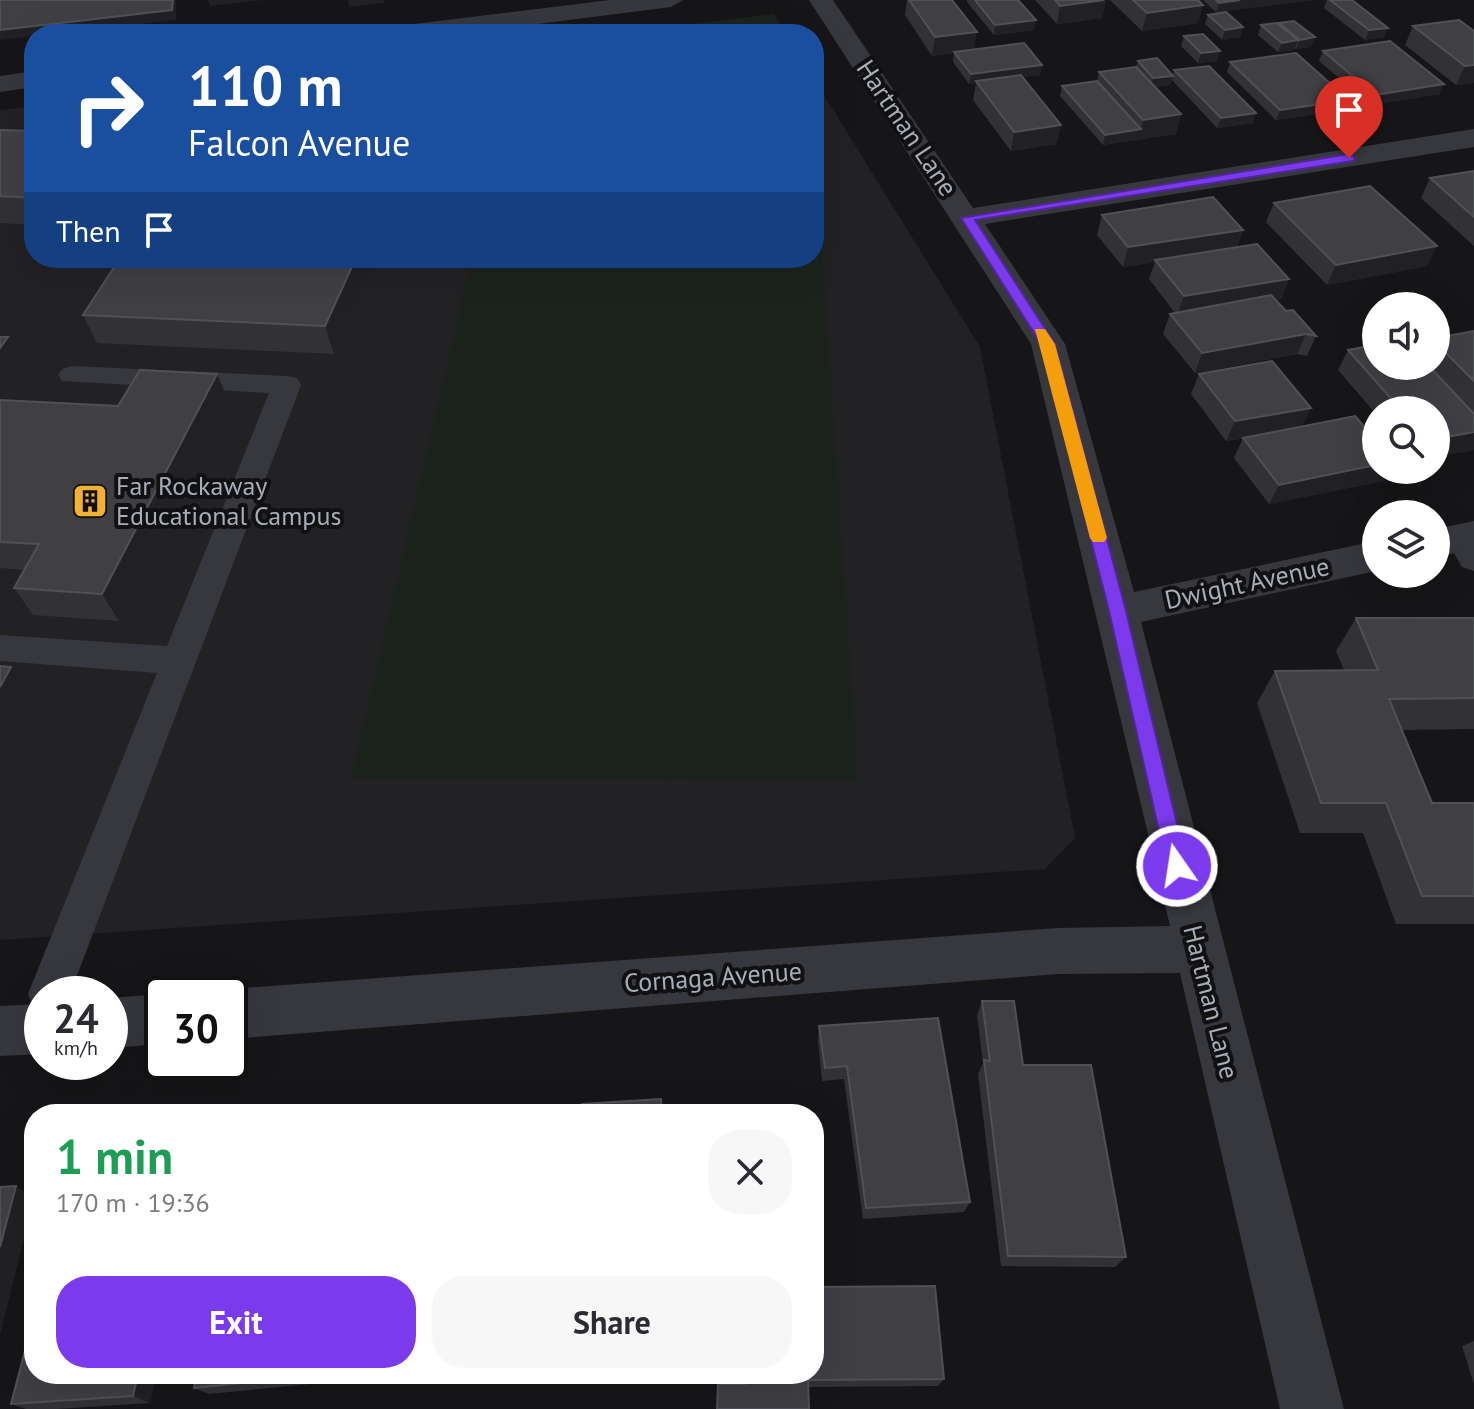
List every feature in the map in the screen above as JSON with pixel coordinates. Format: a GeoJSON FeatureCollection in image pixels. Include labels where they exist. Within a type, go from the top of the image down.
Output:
{"type":"FeatureCollection","features":[{"type":"Feature","properties":{"kind":"street"},"geometry":{"type":"LineString","coordinates":[[478,24],[671,0]]}},
{"type":"Feature","properties":{"kind":"street","name":"Hartman Lane"},"geometry":{"type":"LineString","coordinates":[[821,0],[1048,344],[1118,611],[1197,949],[1312,1409]]}},
{"type":"Feature","properties":{"kind":"street"},"geometry":{"type":"LineString","coordinates":[[0,84],[24,80]]}},
{"type":"Feature","properties":{"kind":"street"},"geometry":{"type":"LineString","coordinates":[[967,218],[1474,138]]}},
{"type":"Feature","properties":{"kind":"street","name":"Dwight Avenue"},"geometry":{"type":"LineString","coordinates":[[1118,611],[1362,559]]}},
{"type":"Feature","properties":{"kind":"street","name":"Cornaga Avenue"},"geometry":{"type":"LineString","coordinates":[[248,1013],[1058,951],[1197,949]]}},
{"type":"Feature","properties":{"kind":"lane"},"geometry":{"type":"LineString","coordinates":[[51,976],[181,661],[287,385],[72,375]]}},
{"type":"Feature","properties":{"kind":"lane"},"geometry":{"type":"LineString","coordinates":[[0,648],[181,661]]}},
{"type":"Feature","properties":{"kind":"shaded area"},"geometry":{"type":"Polygon","coordinates":[[[774,14],[780,24],[691,24],[774,14]]]}},
{"type":"Feature","properties":{"kind":"shaded area"},"geometry":{"type":"Polygon","coordinates":[[[824,95],[980,347],[1075,838],[1045,869],[0,940],[0,110],[24,107],[24,268],[824,268],[824,95]]]}},
{"type":"Feature","properties":{"kind":"shaded area"},"geometry":{"type":"Polygon","coordinates":[[[470,268],[824,268],[858,781],[351,778],[470,268]]]}},
{"type":"Feature","properties":{"kind":"building"},"geometry":{"type":"Polygon","coordinates":[[[0,0],[173,0],[172,10],[52,24],[24,24],[24,27],[0,30],[0,0]]]}},
{"type":"Feature","properties":{"kind":"building"},"geometry":{"type":"Polygon","coordinates":[[[909,0],[952,0],[977,32],[935,37],[909,0]]]}},
{"type":"Feature","properties":{"kind":"building"},"geometry":{"type":"Polygon","coordinates":[[[975,0],[1018,0],[1036,20],[995,25],[975,0]]]}},
{"type":"Feature","properties":{"kind":"building"},"geometry":{"type":"Polygon","coordinates":[[[1055,0],[1104,0],[1060,6],[1055,0]]]}},
{"type":"Feature","properties":{"kind":"building"},"geometry":{"type":"Polygon","coordinates":[[[1133,0],[1198,0],[1203,5],[1147,13],[1133,0]]]}},
{"type":"Feature","properties":{"kind":"building"},"geometry":{"type":"Polygon","coordinates":[[[1330,0],[1352,0],[1388,28],[1369,30],[1330,0]]]}},
{"type":"Feature","properties":{"kind":"building"},"geometry":{"type":"Polygon","coordinates":[[[1226,12],[1243,27],[1225,30],[1208,15],[1226,12]]]}},
{"type":"Feature","properties":{"kind":"building"},"geometry":{"type":"Polygon","coordinates":[[[1459,20],[1474,31],[1474,65],[1465,66],[1413,26],[1459,20]]]}},
{"type":"Feature","properties":{"kind":"building"},"geometry":{"type":"Polygon","coordinates":[[[1294,21],[1315,37],[1300,40],[1279,23],[1294,21]]]}},
{"type":"Feature","properties":{"kind":"building"},"geometry":{"type":"Polygon","coordinates":[[[1277,23],[1298,40],[1282,43],[1261,25],[1277,23]]]}},
{"type":"Feature","properties":{"kind":"building"},"geometry":{"type":"Polygon","coordinates":[[[1203,34],[1220,51],[1201,53],[1184,36],[1203,34]]]}},
{"type":"Feature","properties":{"kind":"building"},"geometry":{"type":"Polygon","coordinates":[[[1390,41],[1444,84],[1375,95],[1323,51],[1390,41]]]}},
{"type":"Feature","properties":{"kind":"building"},"geometry":{"type":"Polygon","coordinates":[[[1024,43],[1042,65],[971,74],[954,52],[1024,43]]]}},
{"type":"Feature","properties":{"kind":"building"},"geometry":{"type":"Polygon","coordinates":[[[1296,53],[1349,100],[1280,110],[1230,62],[1296,53]]]}},
{"type":"Feature","properties":{"kind":"building"},"geometry":{"type":"Polygon","coordinates":[[[1157,58],[1173,76],[1153,78],[1138,61],[1157,58]]]}},
{"type":"Feature","properties":{"kind":"building"},"geometry":{"type":"Polygon","coordinates":[[[1209,66],[1256,113],[1221,118],[1174,70],[1209,66]]]}},
{"type":"Feature","properties":{"kind":"building"},"geometry":{"type":"Polygon","coordinates":[[[1136,67],[1181,114],[1143,120],[1099,72],[1136,67]]]}},
{"type":"Feature","properties":{"kind":"building"},"geometry":{"type":"Polygon","coordinates":[[[1021,75],[1061,125],[1014,132],[976,81],[1021,75]]]}},
{"type":"Feature","properties":{"kind":"building"},"geometry":{"type":"Polygon","coordinates":[[[1097,81],[1141,129],[1105,135],[1062,86],[1097,81]]]}},
{"type":"Feature","properties":{"kind":"building"},"geometry":{"type":"Polygon","coordinates":[[[0,130],[24,131],[24,197],[0,196],[0,130]]]}},
{"type":"Feature","properties":{"kind":"building"},"geometry":{"type":"Polygon","coordinates":[[[1474,171],[1474,217],[1430,178],[1474,171]]]}},
{"type":"Feature","properties":{"kind":"building"},"geometry":{"type":"Polygon","coordinates":[[[1370,186],[1437,246],[1336,265],[1274,203],[1370,186]]]}},
{"type":"Feature","properties":{"kind":"building"},"geometry":{"type":"Polygon","coordinates":[[[1213,197],[1243,230],[1128,247],[1102,215],[1213,197]]]}},
{"type":"Feature","properties":{"kind":"building"},"geometry":{"type":"Polygon","coordinates":[[[1257,244],[1289,279],[1184,296],[1155,260],[1257,244]]]}},
{"type":"Feature","properties":{"kind":"building"},"geometry":{"type":"Polygon","coordinates":[[[114,268],[351,268],[325,326],[83,315],[114,268]]]}},
{"type":"Feature","properties":{"kind":"building"},"geometry":{"type":"Polygon","coordinates":[[[1271,295],[1286,311],[1293,310],[1316,336],[1306,334],[1202,353],[1170,314],[1271,295]]]}},
{"type":"Feature","properties":{"kind":"building"},"geometry":{"type":"Polygon","coordinates":[[[1474,331],[1474,381],[1450,357],[1450,335],[1474,331]]]}},
{"type":"Feature","properties":{"kind":"building"},"geometry":{"type":"Polygon","coordinates":[[[0,337],[8,337],[0,348],[0,337]]]}},
{"type":"Feature","properties":{"kind":"building"},"geometry":{"type":"Polygon","coordinates":[[[1362,348],[1362,366],[1348,350],[1362,348]]]}},
{"type":"Feature","properties":{"kind":"building"},"geometry":{"type":"Polygon","coordinates":[[[1272,361],[1311,408],[1235,421],[1199,374],[1272,361]]]}},
{"type":"Feature","properties":{"kind":"building","name":"Far Rockaway Educational Campus"},"geometry":{"type":"Polygon","coordinates":[[[140,370],[217,374],[102,594],[14,588],[39,544],[0,542],[0,400],[118,406],[140,370]]]}},
{"type":"Feature","properties":{"kind":"building"},"geometry":{"type":"Polygon","coordinates":[[[1374,380],[1442,380],[1474,414],[1474,432],[1450,436],[1450,396],[1389,396],[1374,380]]]}},
{"type":"Feature","properties":{"kind":"building"},"geometry":{"type":"Polygon","coordinates":[[[1355,416],[1362,424],[1362,468],[1279,485],[1243,438],[1355,416]]]}},
{"type":"Feature","properties":{"kind":"building"},"geometry":{"type":"Polygon","coordinates":[[[1356,618],[1474,618],[1474,698],[1389,699],[1432,803],[1474,803],[1474,896],[1422,896],[1386,803],[1321,803],[1275,671],[1378,670],[1356,618]]]}},
{"type":"Feature","properties":{"kind":"building"},"geometry":{"type":"Polygon","coordinates":[[[0,666],[11,667],[0,687],[0,666]]]}},
{"type":"Feature","properties":{"kind":"building"},"geometry":{"type":"Polygon","coordinates":[[[982,1001],[1014,1001],[1023,1065],[1091,1065],[1126,1257],[1008,1256],[984,1060],[990,1061],[982,1001]]]}},
{"type":"Feature","properties":{"kind":"building"},"geometry":{"type":"Polygon","coordinates":[[[938,1018],[970,1202],[866,1208],[847,1066],[825,1068],[819,1026],[938,1018]]]}},
{"type":"Feature","properties":{"kind":"building"},"geometry":{"type":"Polygon","coordinates":[[[661,1099],[661,1104],[582,1104],[661,1099]]]}},
{"type":"Feature","properties":{"kind":"building"},"geometry":{"type":"Polygon","coordinates":[[[16,1186],[0,1247],[0,1187],[16,1186]]]}},
{"type":"Feature","properties":{"kind":"building"},"geometry":{"type":"Polygon","coordinates":[[[935,1286],[944,1379],[824,1380],[824,1287],[935,1286]]]}},
{"type":"Feature","properties":{"kind":"building"},"geometry":{"type":"Polygon","coordinates":[[[24,1354],[24,1384],[136,1384],[133,1396],[11,1404],[24,1354]]]}},
{"type":"Feature","properties":{"kind":"building"},"geometry":{"type":"Polygon","coordinates":[[[195,1384],[233,1384],[194,1388],[195,1384]]]}},
{"type":"Feature","properties":{"kind":"building"},"geometry":{"type":"Polygon","coordinates":[[[718,1384],[808,1384],[809,1409],[717,1409],[718,1384]]]}},
{"type":"Feature","properties":{"kind":"slow traffic"},"geometry":{"type":"LineString","coordinates":[[1040,332],[1048,344],[1098,538]]}},
{"type":"Feature","properties":{"kind":"place","name":"Far Rockaway Educational Campus"},"geometry":{"type":"Point","coordinates":[90,501]}},
{"type":"Feature","properties":{"kind":"route"},"geometry":{"type":"LineString","coordinates":[[1177,866],[1118,611],[1048,344],[967,218],[1349,158]]}}]}
